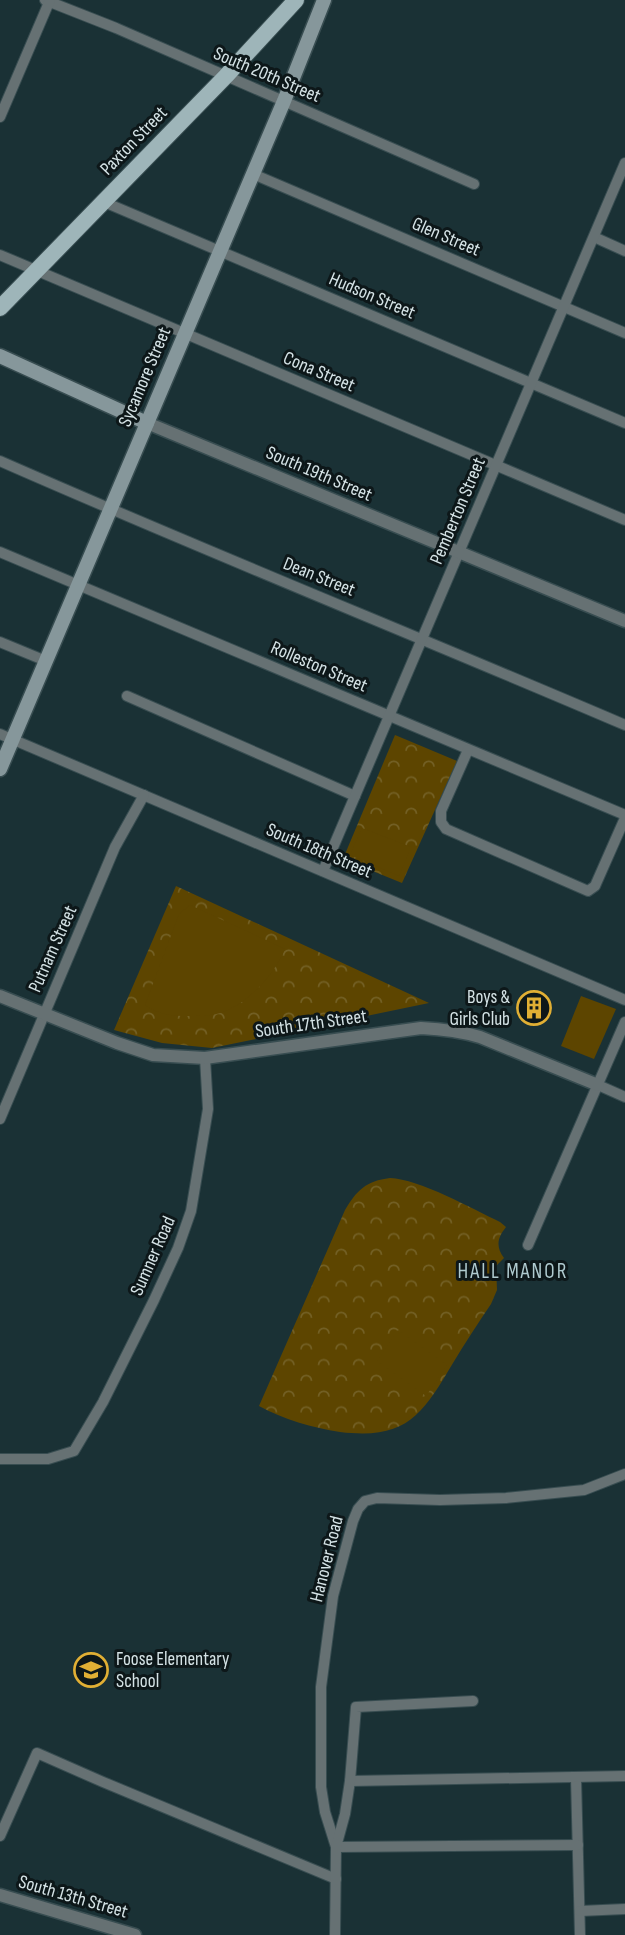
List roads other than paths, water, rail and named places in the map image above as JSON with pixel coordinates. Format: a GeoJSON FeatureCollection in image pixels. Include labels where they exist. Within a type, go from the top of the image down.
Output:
{"type":"FeatureCollection","features":[{"type":"Feature","properties":{"kind":"main road","name":"Sycamore Street"},"geometry":{"type":"LineString","coordinates":[[0,769],[6,737],[46,661],[284,101],[324,0]]}},
{"type":"Feature","properties":{"kind":"main road","name":"Paxton Street"},"geometry":{"type":"LineString","coordinates":[[0,308],[226,76],[288,3]]}},
{"type":"Feature","properties":{"kind":"main road","name":"South 19th Street"},"geometry":{"type":"LineString","coordinates":[[0,356],[147,423]]}},
{"type":"Feature","properties":{"kind":"street","name":"South 20th Street"},"geometry":{"type":"LineString","coordinates":[[48,1],[474,184]]}},
{"type":"Feature","properties":{"kind":"street"},"geometry":{"type":"LineString","coordinates":[[0,117],[48,1]]}},
{"type":"Feature","properties":{"kind":"street","name":"Pemberton Street"},"geometry":{"type":"LineString","coordinates":[[323,871],[625,163]]}},
{"type":"Feature","properties":{"kind":"street","name":"Glen Street"},"geometry":{"type":"LineString","coordinates":[[253,174],[625,333]]}},
{"type":"Feature","properties":{"kind":"street","name":"Hudson Street"},"geometry":{"type":"LineString","coordinates":[[104,202],[625,423]]}},
{"type":"Feature","properties":{"kind":"street"},"geometry":{"type":"LineString","coordinates":[[594,237],[625,251]]}},
{"type":"Feature","properties":{"kind":"street","name":"Cona Street"},"geometry":{"type":"LineString","coordinates":[[0,255],[625,520]]}},
{"type":"Feature","properties":{"kind":"street","name":"South 19th Street"},"geometry":{"type":"LineString","coordinates":[[147,423],[625,621]]}},
{"type":"Feature","properties":{"kind":"street","name":"Dean Street"},"geometry":{"type":"LineString","coordinates":[[0,461],[625,725]]}},
{"type":"Feature","properties":{"kind":"street","name":"Rolleston Street"},"geometry":{"type":"LineString","coordinates":[[0,552],[625,816]]}},
{"type":"Feature","properties":{"kind":"street"},"geometry":{"type":"LineString","coordinates":[[0,642],[46,661]]}},
{"type":"Feature","properties":{"kind":"street"},"geometry":{"type":"LineString","coordinates":[[127,696],[355,796]]}},
{"type":"Feature","properties":{"kind":"street","name":"South 18th Street"},"geometry":{"type":"LineString","coordinates":[[6,737],[625,1000]]}},
{"type":"Feature","properties":{"kind":"street"},"geometry":{"type":"LineString","coordinates":[[468,750],[441,811],[441,822],[446,829],[588,891],[596,886],[625,816]]}},
{"type":"Feature","properties":{"kind":"street","name":"Putnam Street"},"geometry":{"type":"LineString","coordinates":[[0,1119],[115,847],[144,796]]}},
{"type":"Feature","properties":{"kind":"street","name":"South 17th Street"},"geometry":{"type":"LineString","coordinates":[[0,996],[153,1055],[205,1058],[408,1030],[460,1031],[625,1097]]}},
{"type":"Feature","properties":{"kind":"street"},"geometry":{"type":"LineString","coordinates":[[528,1245],[625,1023]]}},
{"type":"Feature","properties":{"kind":"street","name":"Sumner Road"},"geometry":{"type":"LineString","coordinates":[[0,1459],[48,1459],[74,1451],[103,1402],[178,1248],[191,1211],[208,1109],[205,1058]]}},
{"type":"Feature","properties":{"kind":"street","name":"Hanover Road"},"geometry":{"type":"LineString","coordinates":[[336,1847],[325,1812],[321,1787],[321,1687],[333,1596],[358,1509],[365,1501],[377,1499],[506,1498],[584,1490],[625,1474]]}},
{"type":"Feature","properties":{"kind":"street"},"geometry":{"type":"LineString","coordinates":[[335,1935],[336,1847],[350,1782],[356,1707],[473,1700]]}},
{"type":"Feature","properties":{"kind":"street"},"geometry":{"type":"LineString","coordinates":[[0,1836],[37,1752],[336,1879]]}},
{"type":"Feature","properties":{"kind":"street"},"geometry":{"type":"LineString","coordinates":[[350,1782],[625,1776]]}},
{"type":"Feature","properties":{"kind":"street"},"geometry":{"type":"LineString","coordinates":[[576,1778],[580,1935]]}},
{"type":"Feature","properties":{"kind":"street"},"geometry":{"type":"LineString","coordinates":[[336,1847],[578,1845]]}},
{"type":"Feature","properties":{"kind":"street","name":"South 13th Street"},"geometry":{"type":"LineString","coordinates":[[0,1895],[135,1935]]}},
{"type":"Feature","properties":{"kind":"street"},"geometry":{"type":"LineString","coordinates":[[580,1911],[625,1909]]}},
{"type":"Feature","properties":{"kind":"place","name":"Boys & Girls Club"},"geometry":{"type":"Point","coordinates":[534,1008]}},
{"type":"Feature","properties":{"kind":"place","name":"Foose Elementary School"},"geometry":{"type":"Point","coordinates":[91,1670]}},
{"type":"Feature","properties":{"kind":"district","name":"HALL MANOR"},"geometry":{"type":"Point","coordinates":[513,1271]}}]}
